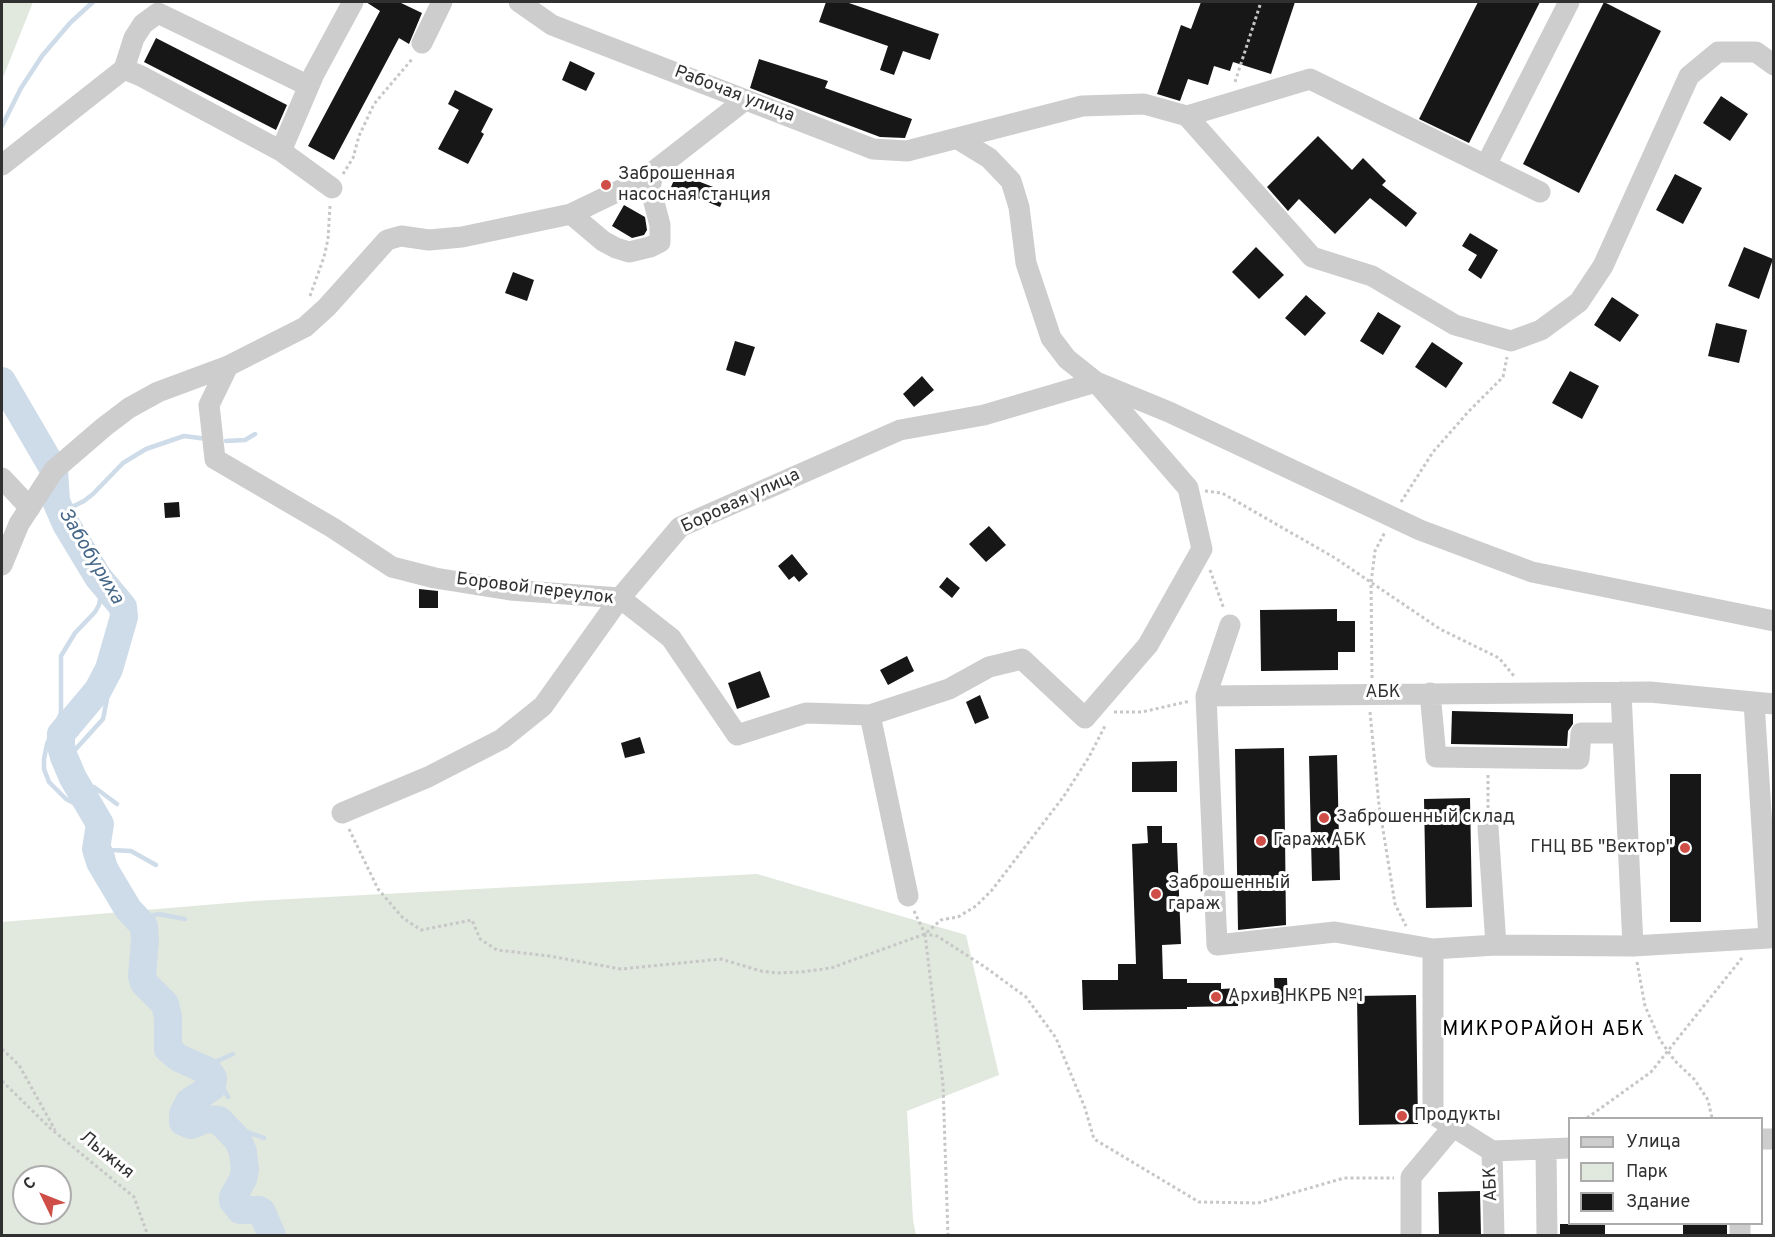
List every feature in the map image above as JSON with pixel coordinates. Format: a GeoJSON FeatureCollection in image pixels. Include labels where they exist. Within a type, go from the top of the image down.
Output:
{"type":"FeatureCollection","features":[{"type":"Feature","properties":{"kind":"street"},"geometry":{"type":"LineString","coordinates":[[281,151],[309,86],[353,2]]}},
{"type":"Feature","properties":{"kind":"street"},"geometry":{"type":"LineString","coordinates":[[422,44],[442,2]]}},
{"type":"Feature","properties":{"kind":"street","name":"Рабочая улица"},"geometry":{"type":"LineString","coordinates":[[518,2],[552,26],[873,149],[907,151],[1082,106],[1144,104],[1186,116]]}},
{"type":"Feature","properties":{"kind":"street"},"geometry":{"type":"LineString","coordinates":[[1486,165],[1569,2]]}},
{"type":"Feature","properties":{"kind":"street"},"geometry":{"type":"LineString","coordinates":[[2,165],[124,69],[134,38],[143,24],[158,13],[309,86]]}},
{"type":"Feature","properties":{"kind":"street"},"geometry":{"type":"LineString","coordinates":[[1540,192],[1311,79],[1186,116],[1312,257],[1372,276],[1455,325],[1511,340],[1541,330],[1579,302],[1603,266],[1689,76],[1718,52],[1756,52],[1773,64]]}},
{"type":"Feature","properties":{"kind":"street"},"geometry":{"type":"LineString","coordinates":[[124,69],[281,151],[332,188]]}},
{"type":"Feature","properties":{"kind":"street"},"geometry":{"type":"LineString","coordinates":[[2,565],[19,524],[54,470],[104,427],[129,408],[158,392],[228,366],[305,327],[327,307],[387,240],[401,236],[429,240],[462,237],[571,214],[633,184],[654,171],[745,100]]}},
{"type":"Feature","properties":{"kind":"street"},"geometry":{"type":"LineString","coordinates":[[958,139],[989,158],[1011,181],[1018,207],[1026,263],[1051,338],[1067,359],[1096,382],[1188,488],[1202,549]]}},
{"type":"Feature","properties":{"kind":"street"},"geometry":{"type":"LineString","coordinates":[[571,214],[603,241],[616,248],[629,252],[660,242],[660,225],[650,187],[654,171]]}},
{"type":"Feature","properties":{"kind":"street","name":"Боровой переулок"},"geometry":{"type":"LineString","coordinates":[[228,366],[209,405],[215,459],[333,528],[392,567],[435,578],[510,590],[620,598],[670,638],[737,735],[806,713],[870,715],[949,689],[989,667],[1022,659],[1085,718],[1148,645],[1202,549]]}},
{"type":"Feature","properties":{"kind":"street"},"geometry":{"type":"LineString","coordinates":[[1096,382],[1169,412],[1420,530],[1533,572],[1773,621]]}},
{"type":"Feature","properties":{"kind":"street","name":"Боровая улица"},"geometry":{"type":"LineString","coordinates":[[342,813],[428,777],[502,739],[543,706],[620,598],[680,527],[900,430],[984,415],[1096,382]]}},
{"type":"Feature","properties":{"kind":"street"},"geometry":{"type":"LineString","coordinates":[[2,478],[30,508]]}},
{"type":"Feature","properties":{"kind":"street"},"geometry":{"type":"LineString","coordinates":[[1230,625],[1206,696],[1217,945],[1335,932],[1425,948],[1496,945],[1632,946],[1769,938],[1764,703]]}},
{"type":"Feature","properties":{"kind":"street"},"geometry":{"type":"LineString","coordinates":[[1621,692],[1632,946]]}},
{"type":"Feature","properties":{"kind":"street","name":"АБК"},"geometry":{"type":"LineString","coordinates":[[1206,696],[1650,692],[1764,703]]}},
{"type":"Feature","properties":{"kind":"street"},"geometry":{"type":"LineString","coordinates":[[1430,693],[1436,757],[1579,759],[1581,733],[1623,733]]}},
{"type":"Feature","properties":{"kind":"street"},"geometry":{"type":"LineString","coordinates":[[870,715],[908,896]]}},
{"type":"Feature","properties":{"kind":"street"},"geometry":{"type":"LineString","coordinates":[[1488,827],[1496,945]]}},
{"type":"Feature","properties":{"kind":"street"},"geometry":{"type":"LineString","coordinates":[[1425,948],[1433,1114],[1491,1151]]}},
{"type":"Feature","properties":{"kind":"street"},"geometry":{"type":"LineString","coordinates":[[1411,1236],[1411,1177],[1453,1127]]}},
{"type":"Feature","properties":{"kind":"street","name":"АБК"},"geometry":{"type":"LineString","coordinates":[[1494,1236],[1491,1151],[1568,1148]]}},
{"type":"Feature","properties":{"kind":"street"},"geometry":{"type":"LineString","coordinates":[[1546,1149],[1547,1236]]}},
{"type":"Feature","properties":{"kind":"path"},"geometry":{"type":"LineString","coordinates":[[1228,104],[1262,2]]}},
{"type":"Feature","properties":{"kind":"path"},"geometry":{"type":"LineString","coordinates":[[306,301],[312,294],[324,257],[328,239],[332,188],[353,158],[359,136],[374,104],[413,59],[422,44]]}},
{"type":"Feature","properties":{"kind":"path"},"geometry":{"type":"LineString","coordinates":[[1425,948],[1395,904],[1378,805],[1370,720],[1373,662],[1371,583],[1376,551],[1405,495],[1433,452],[1503,376],[1511,340]]}},
{"type":"Feature","properties":{"kind":"path"},"geometry":{"type":"LineString","coordinates":[[1188,488],[1222,493],[1335,558],[1440,629],[1499,658],[1529,693]]}},
{"type":"Feature","properties":{"kind":"path"},"geometry":{"type":"LineString","coordinates":[[1202,549],[1230,625]]}},
{"type":"Feature","properties":{"kind":"path"},"geometry":{"type":"LineString","coordinates":[[342,813],[378,889],[402,918],[421,930],[472,920],[480,939],[496,950],[549,956],[621,969],[721,959],[761,971],[801,972],[831,968],[925,934],[941,920],[958,917],[968,912],[992,890],[1073,783],[1113,711],[1142,712],[1206,696]]}},
{"type":"Feature","properties":{"kind":"path"},"geometry":{"type":"LineString","coordinates":[[1487,758],[1488,827]]}},
{"type":"Feature","properties":{"kind":"path"},"geometry":{"type":"LineString","coordinates":[[908,896],[925,934],[943,1084],[948,1236]]}},
{"type":"Feature","properties":{"kind":"path"},"geometry":{"type":"LineString","coordinates":[[925,934],[937,936],[986,967],[1026,997],[1056,1038],[1085,1108],[1094,1140],[1199,1202],[1258,1203],[1344,1178],[1411,1177]]}},
{"type":"Feature","properties":{"kind":"path"},"geometry":{"type":"LineString","coordinates":[[1590,1117],[1651,1072],[1756,940]]}},
{"type":"Feature","properties":{"kind":"path"},"geometry":{"type":"LineString","coordinates":[[1632,946],[1640,972],[1645,1006],[1660,1040],[1675,1061],[1694,1079],[1708,1100],[1712,1117]]}},
{"type":"Feature","properties":{"kind":"path","name":"Лыжня"},"geometry":{"type":"LineString","coordinates":[[2,1049],[19,1065],[57,1133]]}},
{"type":"Feature","properties":{"kind":"path","name":"Лыжня"},"geometry":{"type":"LineString","coordinates":[[2,1081],[57,1133],[134,1197],[148,1236]]}},
{"type":"Feature","properties":{"kind":"green space"},"geometry":{"type":"Polygon","coordinates":[[[2,2],[33,2],[2,80],[2,2]]]}},
{"type":"Feature","properties":{"kind":"green space"},"geometry":{"type":"Polygon","coordinates":[[[757,874],[966,935],[999,1075],[907,1111],[913,1220],[916,1235],[2,1235],[2,922],[253,901],[757,874]]]}},
{"type":"Feature","properties":{"kind":"building"},"geometry":{"type":"Polygon","coordinates":[[[366,2],[399,2],[422,13],[409,44],[399,38],[334,160],[308,146],[380,11],[366,2]]]}},
{"type":"Feature","properties":{"kind":"building"},"geometry":{"type":"Polygon","coordinates":[[[826,2],[846,2],[939,34],[930,60],[903,51],[894,75],[880,70],[888,46],[819,22],[826,2]]]}},
{"type":"Feature","properties":{"kind":"building"},"geometry":{"type":"Polygon","coordinates":[[[1201,2],[1295,2],[1271,74],[1233,62],[1230,71],[1214,66],[1208,85],[1188,79],[1180,101],[1157,94],[1181,25],[1191,29],[1201,2]]]}},
{"type":"Feature","properties":{"kind":"building"},"geometry":{"type":"Polygon","coordinates":[[[1478,2],[1540,2],[1469,143],[1419,119],[1478,2]]]}},
{"type":"Feature","properties":{"kind":"building"},"geometry":{"type":"Polygon","coordinates":[[[1604,2],[1661,31],[1579,193],[1523,164],[1604,2]]]}},
{"type":"Feature","properties":{"kind":"building"},"geometry":{"type":"Polygon","coordinates":[[[156,38],[287,105],[276,130],[144,62],[156,38]]]}},
{"type":"Feature","properties":{"kind":"building"},"geometry":{"type":"Polygon","coordinates":[[[759,59],[828,81],[825,88],[912,119],[905,138],[880,137],[750,88],[759,59]]]}},
{"type":"Feature","properties":{"kind":"building"},"geometry":{"type":"Polygon","coordinates":[[[570,61],[595,73],[586,91],[562,80],[570,61]]]}},
{"type":"Feature","properties":{"kind":"building"},"geometry":{"type":"Polygon","coordinates":[[[455,90],[493,109],[481,132],[484,134],[468,164],[438,149],[459,110],[448,104],[455,90]]]}},
{"type":"Feature","properties":{"kind":"building"},"geometry":{"type":"Polygon","coordinates":[[[1721,96],[1748,114],[1730,141],[1703,123],[1721,96]]]}},
{"type":"Feature","properties":{"kind":"building"},"geometry":{"type":"Polygon","coordinates":[[[1318,136],[1352,170],[1363,158],[1386,181],[1382,185],[1417,213],[1406,227],[1370,198],[1335,234],[1299,199],[1288,211],[1267,187],[1318,136]]]}},
{"type":"Feature","properties":{"kind":"building"},"geometry":{"type":"Polygon","coordinates":[[[677,173],[726,192],[720,207],[671,187],[677,173]]]}},
{"type":"Feature","properties":{"kind":"building"},"geometry":{"type":"Polygon","coordinates":[[[1675,174],[1702,188],[1683,224],[1656,210],[1675,174]]]}},
{"type":"Feature","properties":{"kind":"building"},"geometry":{"type":"Polygon","coordinates":[[[624,205],[645,217],[647,230],[644,235],[632,238],[612,226],[624,205]]]}},
{"type":"Feature","properties":{"kind":"building"},"geometry":{"type":"Polygon","coordinates":[[[1470,233],[1498,250],[1481,279],[1468,270],[1477,255],[1462,246],[1470,233]]]}},
{"type":"Feature","properties":{"kind":"building"},"geometry":{"type":"Polygon","coordinates":[[[1256,247],[1284,275],[1259,299],[1232,272],[1256,247]]]}},
{"type":"Feature","properties":{"kind":"building"},"geometry":{"type":"Polygon","coordinates":[[[1744,247],[1773,259],[1759,299],[1728,286],[1744,247]]]}},
{"type":"Feature","properties":{"kind":"building"},"geometry":{"type":"Polygon","coordinates":[[[513,272],[534,280],[527,301],[505,293],[513,272]]]}},
{"type":"Feature","properties":{"kind":"building"},"geometry":{"type":"Polygon","coordinates":[[[1306,295],[1326,313],[1305,336],[1285,318],[1306,295]]]}},
{"type":"Feature","properties":{"kind":"building"},"geometry":{"type":"Polygon","coordinates":[[[1612,297],[1639,315],[1620,342],[1594,325],[1612,297]]]}},
{"type":"Feature","properties":{"kind":"building"},"geometry":{"type":"Polygon","coordinates":[[[1378,312],[1401,326],[1383,355],[1360,341],[1378,312]]]}},
{"type":"Feature","properties":{"kind":"building"},"geometry":{"type":"Polygon","coordinates":[[[1716,323],[1747,330],[1739,363],[1708,356],[1716,323]]]}},
{"type":"Feature","properties":{"kind":"building"},"geometry":{"type":"Polygon","coordinates":[[[735,341],[755,347],[745,376],[726,370],[735,341]]]}},
{"type":"Feature","properties":{"kind":"building"},"geometry":{"type":"Polygon","coordinates":[[[1432,342],[1463,363],[1446,388],[1415,367],[1432,342]]]}},
{"type":"Feature","properties":{"kind":"building"},"geometry":{"type":"Polygon","coordinates":[[[1570,371],[1599,386],[1582,419],[1552,403],[1570,371]]]}},
{"type":"Feature","properties":{"kind":"building"},"geometry":{"type":"Polygon","coordinates":[[[922,376],[934,390],[914,407],[903,394],[922,376]]]}},
{"type":"Feature","properties":{"kind":"building"},"geometry":{"type":"Polygon","coordinates":[[[179,502],[180,517],[165,518],[164,503],[179,502]]]}},
{"type":"Feature","properties":{"kind":"building"},"geometry":{"type":"Polygon","coordinates":[[[989,526],[1006,545],[986,562],[969,544],[989,526]]]}},
{"type":"Feature","properties":{"kind":"building"},"geometry":{"type":"Polygon","coordinates":[[[792,554],[808,574],[799,582],[794,576],[789,580],[778,566],[792,554]]]}},
{"type":"Feature","properties":{"kind":"building"},"geometry":{"type":"Polygon","coordinates":[[[947,577],[960,588],[952,598],[939,587],[947,577]]]}},
{"type":"Feature","properties":{"kind":"building"},"geometry":{"type":"Polygon","coordinates":[[[419,589],[438,591],[438,608],[419,608],[419,589]]]}},
{"type":"Feature","properties":{"kind":"building"},"geometry":{"type":"Polygon","coordinates":[[[1337,609],[1337,621],[1355,621],[1355,652],[1338,652],[1338,670],[1261,671],[1260,610],[1337,609]]]}},
{"type":"Feature","properties":{"kind":"building"},"geometry":{"type":"Polygon","coordinates":[[[907,656],[914,671],[888,685],[880,670],[907,656]]]}},
{"type":"Feature","properties":{"kind":"building"},"geometry":{"type":"Polygon","coordinates":[[[760,671],[770,697],[737,709],[728,683],[760,671]]]}},
{"type":"Feature","properties":{"kind":"building"},"geometry":{"type":"Polygon","coordinates":[[[980,695],[989,718],[975,724],[966,702],[980,695]]]}},
{"type":"Feature","properties":{"kind":"building"},"geometry":{"type":"Polygon","coordinates":[[[1452,711],[1573,714],[1573,724],[1568,731],[1567,746],[1451,744],[1452,711]]]}},
{"type":"Feature","properties":{"kind":"building"},"geometry":{"type":"Polygon","coordinates":[[[640,737],[645,753],[625,758],[621,743],[640,737]]]}},
{"type":"Feature","properties":{"kind":"building","name":"Гараж АБК"},"geometry":{"type":"Polygon","coordinates":[[[1284,748],[1286,925],[1238,930],[1235,749],[1284,748]]]}},
{"type":"Feature","properties":{"kind":"building","name":"Заброшенный склад"},"geometry":{"type":"Polygon","coordinates":[[[1337,755],[1340,880],[1312,881],[1309,756],[1337,755]]]}},
{"type":"Feature","properties":{"kind":"building"},"geometry":{"type":"Polygon","coordinates":[[[1177,761],[1177,792],[1132,792],[1132,762],[1177,761]]]}},
{"type":"Feature","properties":{"kind":"building","name":"ГНЦ ВБ \"Вектор\""},"geometry":{"type":"Polygon","coordinates":[[[1670,774],[1701,774],[1701,922],[1670,922],[1670,774]]]}},
{"type":"Feature","properties":{"kind":"building"},"geometry":{"type":"Polygon","coordinates":[[[1470,798],[1472,907],[1426,908],[1424,799],[1470,798]]]}},
{"type":"Feature","properties":{"kind":"building"},"geometry":{"type":"Polygon","coordinates":[[[1147,826],[1162,826],[1162,843],[1177,843],[1181,944],[1162,945],[1163,979],[1187,979],[1187,983],[1221,983],[1221,989],[1238,988],[1238,1006],[1083,1010],[1082,980],[1118,980],[1118,964],[1136,964],[1132,844],[1148,843],[1147,826]]]}},
{"type":"Feature","properties":{"kind":"building"},"geometry":{"type":"Polygon","coordinates":[[[1274,978],[1287,978],[1288,1003],[1275,1004],[1274,978]]]}},
{"type":"Feature","properties":{"kind":"building"},"geometry":{"type":"Polygon","coordinates":[[[1416,995],[1418,1124],[1359,1125],[1357,996],[1416,995]]]}},
{"type":"Feature","properties":{"kind":"building"},"geometry":{"type":"Polygon","coordinates":[[[1480,1191],[1481,1236],[1439,1236],[1438,1192],[1480,1191]]]}},
{"type":"Feature","properties":{"kind":"building"},"geometry":{"type":"Polygon","coordinates":[[[1560,1224],[1605,1225],[1605,1236],[1560,1236],[1560,1224]]]}},
{"type":"Feature","properties":{"kind":"building"},"geometry":{"type":"Polygon","coordinates":[[[1683,1225],[1727,1225],[1727,1236],[1683,1236],[1683,1225]]]}},
{"type":"Feature","properties":{"kind":"waterway"},"geometry":{"type":"LineString","coordinates":[[2,126],[21,88],[42,56],[70,23],[93,2]]}},
{"type":"Feature","properties":{"kind":"waterway","name":"Забобуриха"},"geometry":{"type":"LineString","coordinates":[[2,381],[54,470],[56,501],[66,524],[98,577],[123,607],[124,617],[109,669],[98,690],[61,734],[64,757],[73,778],[100,824],[96,849],[100,862],[128,909],[144,926],[142,976],[144,983],[165,1004],[168,1017],[168,1049],[179,1058],[208,1071],[213,1078],[212,1087],[189,1102],[183,1114],[183,1122],[191,1125],[206,1119],[219,1120],[238,1140],[243,1152],[245,1170],[233,1201],[240,1210],[262,1212],[272,1236]]}},
{"type":"Feature","properties":{"kind":"waterway"},"geometry":{"type":"LineString","coordinates":[[226,441],[245,440],[255,434]]}},
{"type":"Feature","properties":{"kind":"waterway"},"geometry":{"type":"LineString","coordinates":[[58,506],[74,506],[84,501],[123,463],[146,449],[184,436],[207,439]]}},
{"type":"Feature","properties":{"kind":"waterway"},"geometry":{"type":"LineString","coordinates":[[95,814],[66,799],[49,782],[44,769],[44,759],[47,744],[61,713],[61,656],[75,633],[95,612],[99,605],[103,584]]}},
{"type":"Feature","properties":{"kind":"waterway"},"geometry":{"type":"LineString","coordinates":[[67,765],[74,751],[103,719],[107,699],[107,674]]}},
{"type":"Feature","properties":{"kind":"waterway","name":"Забобуриха"},"geometry":{"type":"LineString","coordinates":[[53,734],[63,730]]}},
{"type":"Feature","properties":{"kind":"waterway"},"geometry":{"type":"LineString","coordinates":[[78,787],[94,787],[117,804]]}},
{"type":"Feature","properties":{"kind":"waterway"},"geometry":{"type":"LineString","coordinates":[[99,831],[111,850],[131,851],[156,865]]}},
{"type":"Feature","properties":{"kind":"waterway"},"geometry":{"type":"LineString","coordinates":[[111,850],[128,909]]}},
{"type":"Feature","properties":{"kind":"waterway"},"geometry":{"type":"LineString","coordinates":[[139,920],[158,914],[185,919]]}},
{"type":"Feature","properties":{"kind":"waterway"},"geometry":{"type":"LineString","coordinates":[[202,1068],[233,1054]]}},
{"type":"Feature","properties":{"kind":"waterway"},"geometry":{"type":"LineString","coordinates":[[213,1078],[222,1086],[228,1097]]}},
{"type":"Feature","properties":{"kind":"waterway"},"geometry":{"type":"LineString","coordinates":[[228,1129],[239,1129],[264,1138]]}},
{"type":"Feature","properties":{"kind":"place","name":"Заброшенная насосная станция"},"geometry":{"type":"Point","coordinates":[606,185]}},
{"type":"Feature","properties":{"kind":"place","name":"Заброшенный склад"},"geometry":{"type":"Point","coordinates":[1324,818]}},
{"type":"Feature","properties":{"kind":"place","name":"Гараж АБК"},"geometry":{"type":"Point","coordinates":[1261,841]}},
{"type":"Feature","properties":{"kind":"place","name":"ГНЦ ВБ \"Вектор\""},"geometry":{"type":"Point","coordinates":[1685,848]}},
{"type":"Feature","properties":{"kind":"place","name":"Заброшенный гараж"},"geometry":{"type":"Point","coordinates":[1156,894]}},
{"type":"Feature","properties":{"kind":"place","name":"Архив НКРБ №1"},"geometry":{"type":"Point","coordinates":[1216,997]}},
{"type":"Feature","properties":{"kind":"place","name":"Продукты"},"geometry":{"type":"Point","coordinates":[1402,1116]}},
{"type":"Feature","properties":{"kind":"district","name":"МИКРОРАЙОН АБК"},"geometry":{"type":"Point","coordinates":[1544,1031]}}]}
